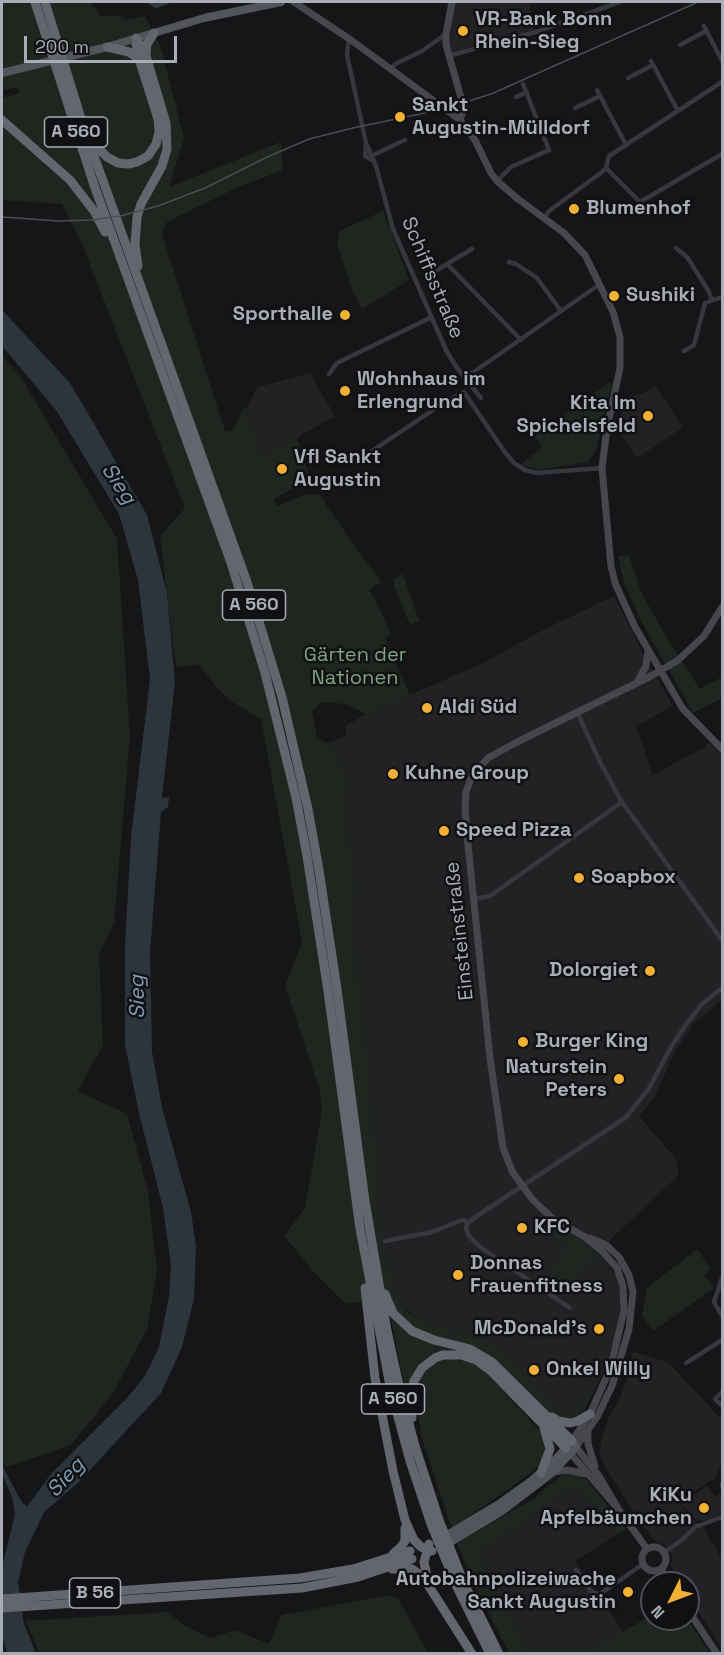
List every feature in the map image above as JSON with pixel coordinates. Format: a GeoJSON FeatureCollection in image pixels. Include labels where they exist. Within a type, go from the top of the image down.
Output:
{"type":"FeatureCollection","features":[{"type":"Feature","properties":{"kind":"highway","name":"A 560"},"geometry":{"type":"LineString","coordinates":[[35,2],[67,107],[120,261],[231,563],[265,673],[296,798],[311,880],[360,1229],[391,1391],[410,1461],[490,1653]]}},
{"type":"Feature","properties":{"kind":"highway","name":"A 560"},"geometry":{"type":"LineString","coordinates":[[45,2],[88,139],[248,582],[285,708],[308,809],[322,890],[375,1262],[400,1390],[435,1522]]}},
{"type":"Feature","properties":{"kind":"highway"},"geometry":{"type":"LineString","coordinates":[[142,289],[135,244],[136,217],[162,166],[167,149],[166,123],[142,58],[154,33]]}},
{"type":"Feature","properties":{"kind":"highway"},"geometry":{"type":"LineString","coordinates":[[74,95],[92,137],[107,157],[118,163],[128,164],[148,156],[156,144],[159,132],[158,119],[136,38]]}},
{"type":"Feature","properties":{"kind":"highway"},"geometry":{"type":"LineString","coordinates":[[107,47],[129,52],[142,58]]}},
{"type":"Feature","properties":{"kind":"highway"},"geometry":{"type":"LineString","coordinates":[[2,120],[58,169],[79,191],[94,211],[120,261]]}},
{"type":"Feature","properties":{"kind":"highway"},"geometry":{"type":"LineString","coordinates":[[360,1229],[375,1378],[405,1520],[414,1540],[427,1549],[424,1567],[428,1584]]}},
{"type":"Feature","properties":{"kind":"highway"},"geometry":{"type":"LineString","coordinates":[[375,1262],[390,1306],[405,1327],[419,1335],[470,1349],[483,1355],[499,1367],[536,1404],[571,1448]]}},
{"type":"Feature","properties":{"kind":"highway"},"geometry":{"type":"LineString","coordinates":[[415,1446],[411,1402],[414,1381],[427,1363],[443,1355],[461,1355],[482,1364],[571,1448]]}},
{"type":"Feature","properties":{"kind":"highway"},"geometry":{"type":"LineString","coordinates":[[536,1404],[555,1419],[566,1423],[574,1423],[590,1414]]}},
{"type":"Feature","properties":{"kind":"highway"},"geometry":{"type":"LineString","coordinates":[[542,1473],[550,1449],[543,1423]]}},
{"type":"Feature","properties":{"kind":"highway"},"geometry":{"type":"LineString","coordinates":[[382,1565],[405,1541],[405,1520]]}},
{"type":"Feature","properties":{"kind":"highway","name":"B 56"},"geometry":{"type":"LineString","coordinates":[[2,1599],[308,1587],[411,1555]]}},
{"type":"Feature","properties":{"kind":"highway","name":"A 560"},"geometry":{"type":"LineString","coordinates":[[450,1561],[499,1653]]}},
{"type":"Feature","properties":{"kind":"highway"},"geometry":{"type":"LineString","coordinates":[[382,1565],[412,1569],[423,1577],[472,1653]]}},
{"type":"Feature","properties":{"kind":"highway","name":"B 56"},"geometry":{"type":"LineString","coordinates":[[2,1608],[188,1591]]}},
{"type":"Feature","properties":{"kind":"main road"},"geometry":{"type":"LineString","coordinates":[[2,73],[107,47],[259,4],[281,2]]}},
{"type":"Feature","properties":{"kind":"main road","name":"B 56"},"geometry":{"type":"LineString","coordinates":[[411,1555],[457,1540],[488,1521],[553,1472],[571,1448]]}},
{"type":"Feature","properties":{"kind":"main road","name":"B 56"},"geometry":{"type":"LineString","coordinates":[[427,1549],[500,1504],[571,1448]]}},
{"type":"Feature","properties":{"kind":"street"},"geometry":{"type":"LineString","coordinates":[[150,2],[156,6],[167,2]]}},
{"type":"Feature","properties":{"kind":"street"},"geometry":{"type":"LineString","coordinates":[[294,2],[351,40],[460,120],[475,140],[490,173],[497,181],[564,233],[580,249],[600,284],[615,320],[621,351],[602,468],[611,566],[617,589],[648,651],[683,709],[723,749]]}},
{"type":"Feature","properties":{"kind":"street"},"geometry":{"type":"LineString","coordinates":[[452,2],[446,34],[448,56],[464,108],[460,120]]}},
{"type":"Feature","properties":{"kind":"street"},"geometry":{"type":"LineString","coordinates":[[448,56],[536,33],[620,2]]}},
{"type":"Feature","properties":{"kind":"street"},"geometry":{"type":"LineString","coordinates":[[680,45],[705,29],[723,61]]}},
{"type":"Feature","properties":{"kind":"street"},"geometry":{"type":"LineString","coordinates":[[391,69],[395,64],[422,51],[446,34]]}},
{"type":"Feature","properties":{"kind":"street"},"geometry":{"type":"LineString","coordinates":[[351,40],[346,49],[366,143],[365,156],[373,159],[405,140]]}},
{"type":"Feature","properties":{"kind":"street"},"geometry":{"type":"LineString","coordinates":[[627,78],[652,63],[678,111]]}},
{"type":"Feature","properties":{"kind":"street"},"geometry":{"type":"LineString","coordinates":[[544,218],[549,211],[595,179],[606,168],[609,156],[723,82]]}},
{"type":"Feature","properties":{"kind":"street"},"geometry":{"type":"LineString","coordinates":[[497,181],[511,167],[549,150],[523,84]]}},
{"type":"Feature","properties":{"kind":"street"},"geometry":{"type":"LineString","coordinates":[[597,90],[626,145]]}},
{"type":"Feature","properties":{"kind":"street"},"geometry":{"type":"LineString","coordinates":[[516,97],[527,92]]}},
{"type":"Feature","properties":{"kind":"street"},"geometry":{"type":"LineString","coordinates":[[575,108],[600,96]]}},
{"type":"Feature","properties":{"kind":"street","name":"Schiffsstraße"},"geometry":{"type":"LineString","coordinates":[[366,143],[373,159],[393,229],[446,350],[481,398]]}},
{"type":"Feature","properties":{"kind":"street"},"geometry":{"type":"LineString","coordinates":[[606,168],[640,202],[723,154]]}},
{"type":"Feature","properties":{"kind":"street"},"geometry":{"type":"LineString","coordinates":[[676,248],[687,257],[712,300]]}},
{"type":"Feature","properties":{"kind":"street"},"geometry":{"type":"LineString","coordinates":[[432,273],[472,249]]}},
{"type":"Feature","properties":{"kind":"street"},"geometry":{"type":"LineString","coordinates":[[509,262],[537,278],[561,311]]}},
{"type":"Feature","properties":{"kind":"street"},"geometry":{"type":"LineString","coordinates":[[448,265],[521,340]]}},
{"type":"Feature","properties":{"kind":"street"},"geometry":{"type":"LineString","coordinates":[[465,378],[600,284]]}},
{"type":"Feature","properties":{"kind":"street"},"geometry":{"type":"LineString","coordinates":[[684,351],[694,345],[705,303],[723,297]]}},
{"type":"Feature","properties":{"kind":"street"},"geometry":{"type":"LineString","coordinates":[[328,374],[337,363],[432,317]]}},
{"type":"Feature","properties":{"kind":"street"},"geometry":{"type":"LineString","coordinates":[[366,455],[464,392],[504,451],[514,463],[525,470],[536,473],[602,468]]}},
{"type":"Feature","properties":{"kind":"street","name":"Einsteinstraße"},"geometry":{"type":"LineString","coordinates":[[571,1448],[605,1383],[622,1324],[625,1294],[621,1277],[612,1261],[585,1237],[547,1214],[522,1186],[508,1163],[501,1138],[490,1058],[465,807],[466,792],[472,776],[488,758],[677,661],[704,636],[723,607]]}},
{"type":"Feature","properties":{"kind":"street"},"geometry":{"type":"LineString","coordinates":[[636,683],[646,666],[648,651]]}},
{"type":"Feature","properties":{"kind":"street"},"geometry":{"type":"LineString","coordinates":[[577,712],[622,802],[723,940]]}},
{"type":"Feature","properties":{"kind":"street"},"geometry":{"type":"LineString","coordinates":[[474,899],[490,896],[622,802]]}},
{"type":"Feature","properties":{"kind":"street"},"geometry":{"type":"LineString","coordinates":[[385,1241],[432,1232],[462,1221],[468,1222],[625,1118],[648,1090],[687,1023],[702,1004],[723,988]]}},
{"type":"Feature","properties":{"kind":"street"},"geometry":{"type":"LineString","coordinates":[[468,1222],[467,1232],[480,1247],[570,1308]]}},
{"type":"Feature","properties":{"kind":"street","name":"Einsteinstraße"},"geometry":{"type":"LineString","coordinates":[[571,1448],[588,1432],[605,1401],[617,1372],[633,1300],[629,1275],[619,1257],[606,1245],[585,1237]]}},
{"type":"Feature","properties":{"kind":"street"},"geometry":{"type":"LineString","coordinates":[[723,1278],[714,1302],[723,1316]]}},
{"type":"Feature","properties":{"kind":"street"},"geometry":{"type":"LineString","coordinates":[[686,1363],[723,1340]]}},
{"type":"Feature","properties":{"kind":"street"},"geometry":{"type":"LineString","coordinates":[[723,1392],[715,1399],[723,1406]]}},
{"type":"Feature","properties":{"kind":"street"},"geometry":{"type":"LineString","coordinates":[[588,1432],[590,1450],[599,1476],[619,1510]]}},
{"type":"Feature","properties":{"kind":"street"},"geometry":{"type":"LineString","coordinates":[[571,1448],[599,1476]]}},
{"type":"Feature","properties":{"kind":"street"},"geometry":{"type":"LineString","coordinates":[[571,1448],[589,1475],[619,1510],[647,1549]]}},
{"type":"Feature","properties":{"kind":"street"},"geometry":{"type":"LineString","coordinates":[[553,1472],[568,1470],[589,1475]]}},
{"type":"Feature","properties":{"kind":"street"},"geometry":{"type":"LineString","coordinates":[[664,1553],[695,1527],[723,1517]]}},
{"type":"Feature","properties":{"kind":"street"},"geometry":{"type":"LineString","coordinates":[[658,1548],[664,1553],[666,1560],[661,1569],[649,1570],[643,1564],[642,1558],[647,1549],[658,1548]]}},
{"type":"Feature","properties":{"kind":"street"},"geometry":{"type":"LineString","coordinates":[[576,1570],[590,1590],[600,1594],[643,1564]]}},
{"type":"Feature","properties":{"kind":"street"},"geometry":{"type":"LineString","coordinates":[[700,1628],[717,1653]]}},
{"type":"Feature","properties":{"kind":"shaded area"},"geometry":{"type":"Polygon","coordinates":[[[455,2],[529,2],[535,31],[452,52],[449,49],[448,38],[455,2]]]}},
{"type":"Feature","properties":{"kind":"shaded area"},"geometry":{"type":"Polygon","coordinates":[[[311,373],[335,416],[263,457],[246,410],[251,399],[258,387],[311,373]]]}},
{"type":"Feature","properties":{"kind":"shaded area","name":"Kita Im Spichelsfeld"},"geometry":{"type":"Polygon","coordinates":[[[656,386],[683,427],[637,458],[618,430],[624,398],[644,393],[656,386]]]}},
{"type":"Feature","properties":{"kind":"shaded area"},"geometry":{"type":"Polygon","coordinates":[[[614,596],[673,706],[636,726],[653,775],[703,748],[709,742],[722,756],[722,1000],[695,1022],[673,1055],[655,1097],[639,1116],[676,1159],[679,1175],[612,1238],[602,1256],[616,1276],[620,1288],[621,1305],[616,1331],[606,1366],[584,1411],[570,1416],[565,1414],[563,1417],[525,1381],[528,1378],[489,1340],[420,1322],[399,1302],[382,1239],[369,1079],[350,900],[358,899],[344,808],[349,781],[331,742],[346,736],[345,726],[366,714],[483,663],[541,631],[614,596]]]}},
{"type":"Feature","properties":{"kind":"shaded area"},"geometry":{"type":"Polygon","coordinates":[[[633,1352],[668,1362],[722,1420],[722,1462],[715,1478],[678,1502],[695,1522],[703,1527],[722,1559],[722,1648],[700,1614],[700,1571],[673,1571],[671,1565],[673,1557],[664,1544],[652,1538],[601,1460],[601,1441],[609,1416],[618,1403],[633,1352]]]}},
{"type":"Feature","properties":{"kind":"shaded area"},"geometry":{"type":"Polygon","coordinates":[[[577,1485],[616,1535],[575,1561],[624,1633],[586,1653],[531,1653],[525,1646],[478,1552],[577,1485]]]}},
{"type":"Feature","properties":{"kind":"shaded area","name":"KiKu Apfelbäumchen"},"geometry":{"type":"Polygon","coordinates":[[[707,1486],[715,1497],[720,1494],[722,1497],[722,1513],[708,1520],[697,1521],[680,1503],[707,1486]]]}},
{"type":"Feature","properties":{"kind":"green space","name":"Gärten der Nationen"},"geometry":{"type":"Polygon","coordinates":[[[2,2],[90,2],[101,17],[122,15],[125,20],[145,16],[161,48],[184,138],[169,187],[281,142],[283,170],[234,189],[167,222],[162,234],[225,431],[232,431],[244,407],[263,457],[297,437],[310,479],[274,499],[277,506],[303,495],[319,494],[374,571],[381,582],[369,590],[391,635],[385,638],[410,696],[366,714],[348,705],[322,702],[312,711],[317,736],[326,743],[331,742],[349,781],[344,808],[358,899],[350,901],[369,1079],[382,1239],[399,1302],[408,1312],[420,1322],[489,1340],[563,1417],[565,1414],[573,1415],[588,1393],[592,1395],[576,1419],[572,1421],[553,1415],[500,1363],[429,1336],[403,1321],[391,1302],[345,1303],[313,1271],[284,1236],[305,1208],[322,1111],[320,1091],[285,986],[302,942],[261,719],[234,703],[217,688],[199,665],[176,667],[160,536],[185,508],[82,244],[62,204],[2,200],[2,98],[19,93],[17,87],[2,91],[2,2]]]}},
{"type":"Feature","properties":{"kind":"green space"},"geometry":{"type":"Polygon","coordinates":[[[383,211],[409,280],[362,309],[352,290],[337,243],[339,231],[383,211]]]}},
{"type":"Feature","properties":{"kind":"green space"},"geometry":{"type":"Polygon","coordinates":[[[2,356],[19,374],[117,539],[130,736],[114,923],[99,954],[103,1045],[78,1091],[127,1114],[148,1191],[157,1271],[147,1329],[113,1393],[71,1445],[7,1467],[2,1462],[2,356]]]}},
{"type":"Feature","properties":{"kind":"green space"},"geometry":{"type":"Polygon","coordinates":[[[610,382],[612,383],[596,451],[588,462],[539,470],[521,464],[542,447],[534,436],[610,382]]]}},
{"type":"Feature","properties":{"kind":"green space"},"geometry":{"type":"Polygon","coordinates":[[[629,555],[641,592],[665,635],[700,689],[722,677],[722,698],[693,713],[640,619],[624,583],[618,556],[629,555]]]}},
{"type":"Feature","properties":{"kind":"green space"},"geometry":{"type":"Polygon","coordinates":[[[403,574],[419,621],[410,625],[392,580],[403,574]]]}},
{"type":"Feature","properties":{"kind":"green space"},"geometry":{"type":"Polygon","coordinates":[[[553,1226],[585,1244],[601,1257],[599,1262],[592,1257],[566,1286],[551,1276],[553,1273],[551,1272],[568,1246],[549,1232],[553,1226]]]}},
{"type":"Feature","properties":{"kind":"green space"},"geometry":{"type":"Polygon","coordinates":[[[697,1249],[711,1269],[704,1275],[713,1289],[653,1331],[642,1316],[647,1288],[697,1249]]]}},
{"type":"Feature","properties":{"kind":"green space"},"geometry":{"type":"Polygon","coordinates":[[[390,1315],[396,1321],[482,1360],[435,1355],[407,1397],[390,1315]]]}},
{"type":"Feature","properties":{"kind":"green space"},"geometry":{"type":"Polygon","coordinates":[[[449,1358],[470,1362],[487,1374],[541,1432],[546,1447],[540,1464],[532,1472],[452,1529],[423,1442],[415,1400],[419,1381],[424,1372],[437,1361],[449,1358]]]}},
{"type":"Feature","properties":{"kind":"green space"},"geometry":{"type":"Polygon","coordinates":[[[568,1473],[587,1480],[626,1529],[616,1535],[577,1485],[478,1552],[525,1646],[531,1653],[509,1653],[473,1583],[457,1543],[533,1499],[568,1473]]]}},
{"type":"Feature","properties":{"kind":"green space"},"geometry":{"type":"Polygon","coordinates":[[[389,1595],[399,1600],[428,1653],[39,1653],[26,1621],[168,1612],[184,1625],[210,1638],[235,1630],[269,1644],[281,1615],[389,1595]]]}},
{"type":"Feature","properties":{"kind":"green space"},"geometry":{"type":"Polygon","coordinates":[[[640,1622],[640,1631],[695,1631],[710,1653],[586,1653],[640,1622]]]}},
{"type":"Feature","properties":{"kind":"water","name":"Sieg"},"geometry":{"type":"Polygon","coordinates":[[[2,310],[70,383],[87,412],[147,515],[167,593],[175,682],[162,798],[169,797],[168,807],[161,812],[150,952],[152,1052],[162,1108],[191,1212],[196,1246],[194,1299],[182,1347],[161,1393],[79,1482],[44,1512],[25,1552],[18,1582],[24,1624],[36,1653],[7,1653],[2,1636],[2,1567],[15,1514],[12,1497],[2,1474],[2,1465],[21,1501],[27,1507],[51,1474],[127,1398],[145,1376],[159,1347],[169,1296],[171,1265],[163,1208],[139,1113],[125,1045],[125,945],[131,837],[150,679],[138,580],[119,514],[56,410],[2,346],[2,310]]]}},
{"type":"Feature","properties":{"kind":"tram line"},"geometry":{"type":"LineString","coordinates":[[2,217],[59,221],[91,220],[120,216],[158,206],[205,188],[309,139],[444,109],[491,94],[698,2]]}},
{"type":"Feature","properties":{"kind":"place","name":"VR-Bank Bonn Rhein-Sieg"},"geometry":{"type":"Point","coordinates":[463,31]}},
{"type":"Feature","properties":{"kind":"place","name":"Sankt Augustin-Mülldorf"},"geometry":{"type":"Point","coordinates":[400,117]}},
{"type":"Feature","properties":{"kind":"place","name":"Blumenhof"},"geometry":{"type":"Point","coordinates":[574,209]}},
{"type":"Feature","properties":{"kind":"place","name":"Sushiki"},"geometry":{"type":"Point","coordinates":[614,296]}},
{"type":"Feature","properties":{"kind":"place","name":"Sporthalle"},"geometry":{"type":"Point","coordinates":[345,315]}},
{"type":"Feature","properties":{"kind":"place","name":"Wohnhaus im Erlengrund"},"geometry":{"type":"Point","coordinates":[345,391]}},
{"type":"Feature","properties":{"kind":"place","name":"Kita Im Spichelsfeld"},"geometry":{"type":"Point","coordinates":[648,416]}},
{"type":"Feature","properties":{"kind":"place","name":"Vfl Sankt Augustin"},"geometry":{"type":"Point","coordinates":[282,469]}},
{"type":"Feature","properties":{"kind":"place","name":"Aldi Süd"},"geometry":{"type":"Point","coordinates":[427,708]}},
{"type":"Feature","properties":{"kind":"place","name":"Kuhne Group"},"geometry":{"type":"Point","coordinates":[393,774]}},
{"type":"Feature","properties":{"kind":"place","name":"Speed Pizza"},"geometry":{"type":"Point","coordinates":[444,831]}},
{"type":"Feature","properties":{"kind":"place","name":"Soapbox"},"geometry":{"type":"Point","coordinates":[579,878]}},
{"type":"Feature","properties":{"kind":"place","name":"Dolorgiet"},"geometry":{"type":"Point","coordinates":[650,971]}},
{"type":"Feature","properties":{"kind":"place","name":"Burger King"},"geometry":{"type":"Point","coordinates":[523,1042]}},
{"type":"Feature","properties":{"kind":"place","name":"Naturstein Peters"},"geometry":{"type":"Point","coordinates":[619,1079]}},
{"type":"Feature","properties":{"kind":"place","name":"KFC"},"geometry":{"type":"Point","coordinates":[522,1228]}},
{"type":"Feature","properties":{"kind":"place","name":"Donnas Frauenfitness"},"geometry":{"type":"Point","coordinates":[458,1275]}},
{"type":"Feature","properties":{"kind":"place","name":"McDonald's"},"geometry":{"type":"Point","coordinates":[599,1329]}},
{"type":"Feature","properties":{"kind":"place","name":"Onkel Willy"},"geometry":{"type":"Point","coordinates":[534,1370]}},
{"type":"Feature","properties":{"kind":"place","name":"KiKu Apfelbäumchen"},"geometry":{"type":"Point","coordinates":[704,1508]}},
{"type":"Feature","properties":{"kind":"place","name":"Autobahnpolizeiwache Sankt Augustin"},"geometry":{"type":"Point","coordinates":[628,1592]}}]}
